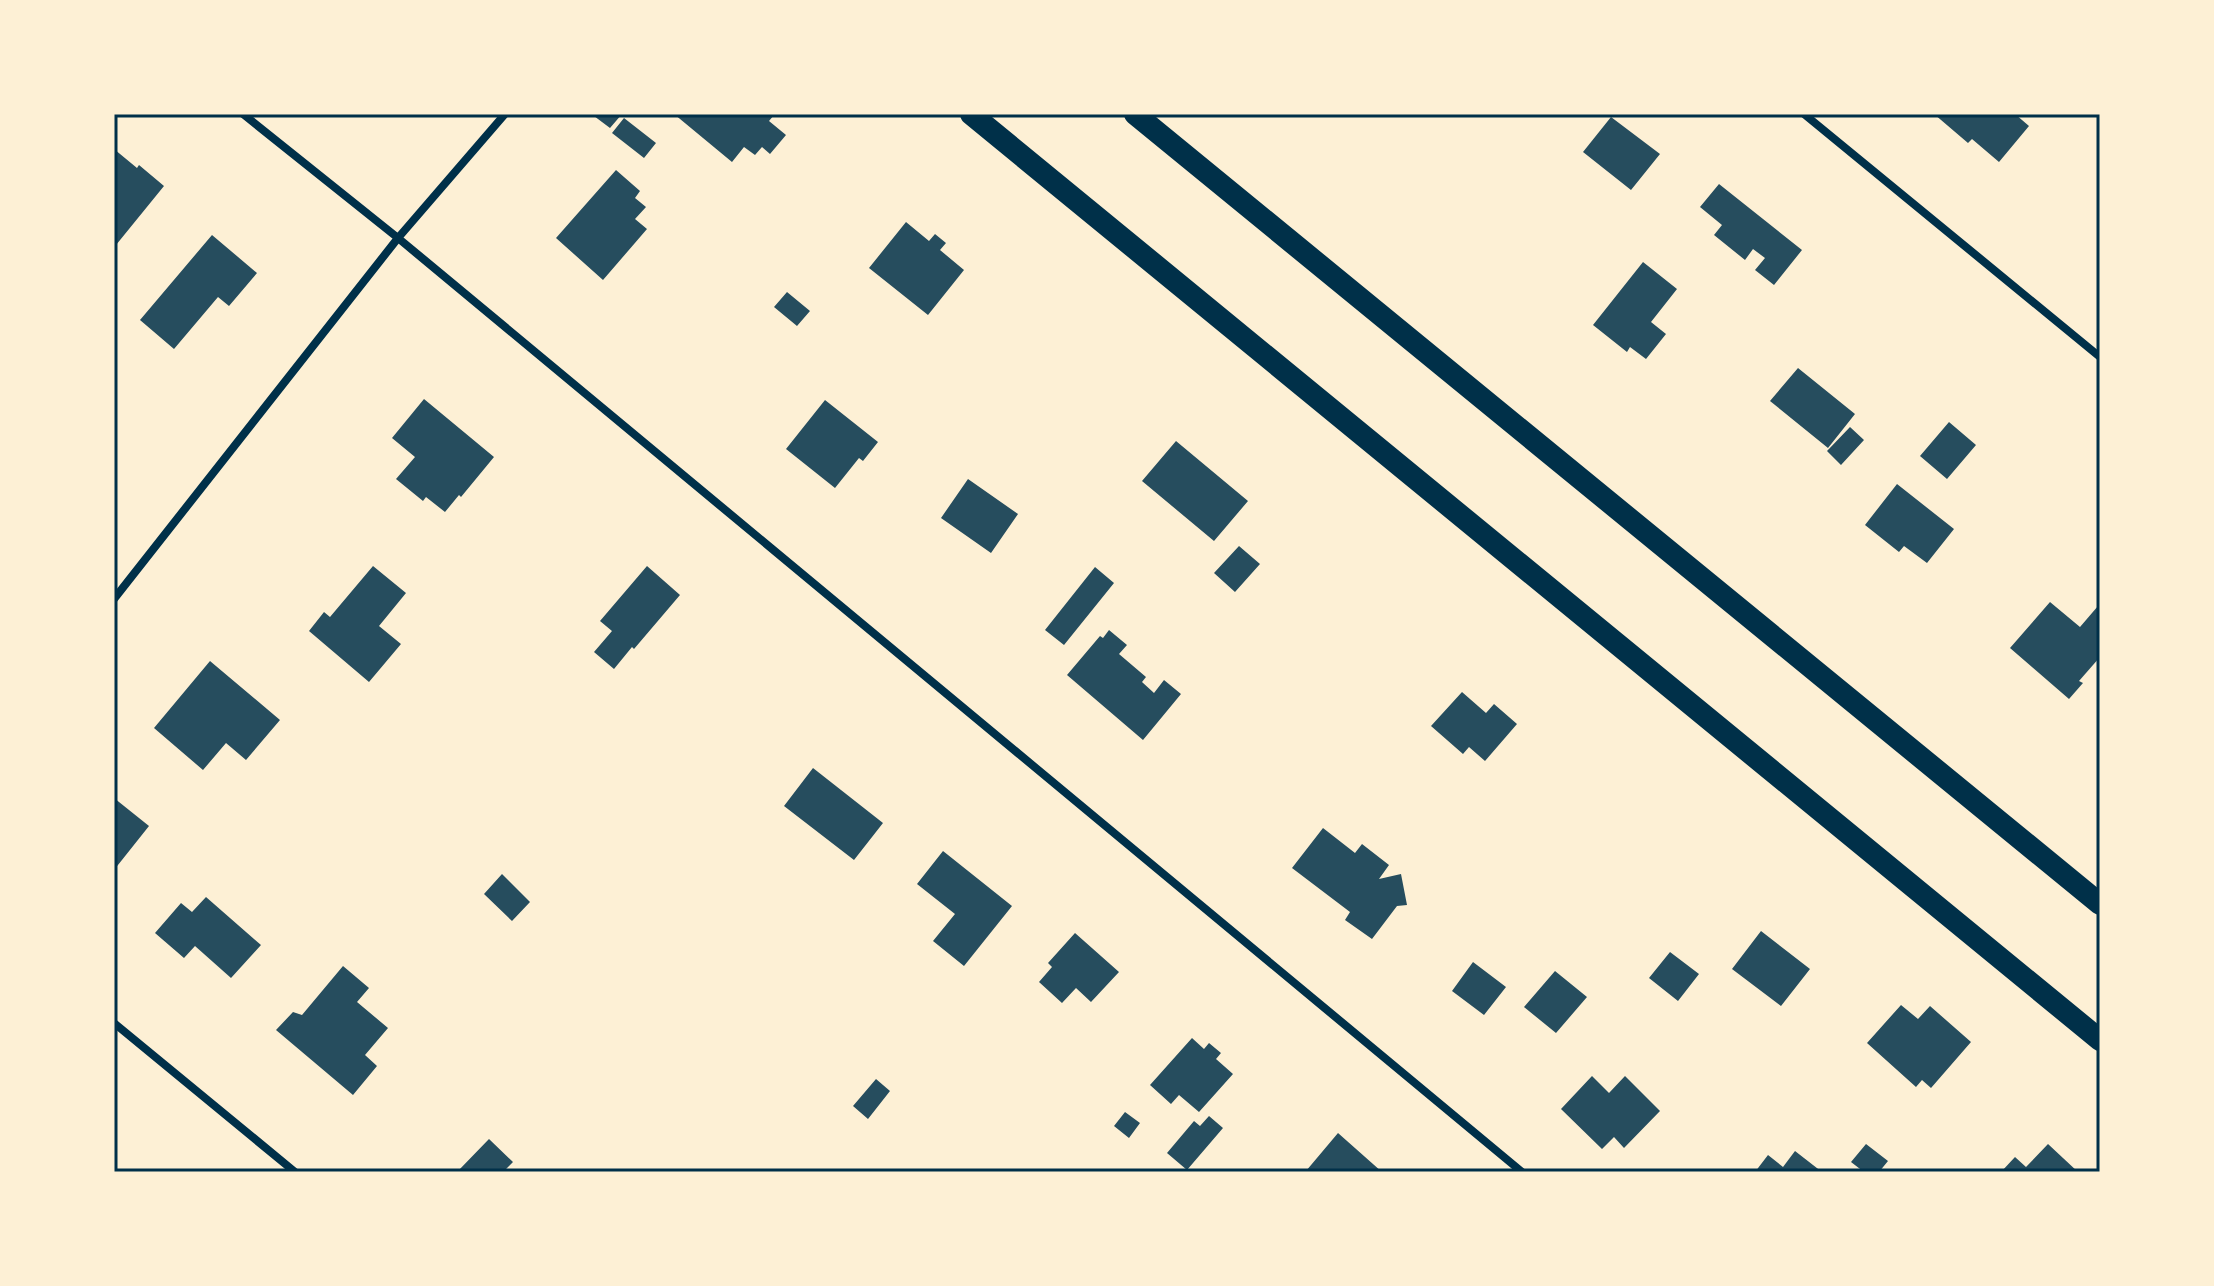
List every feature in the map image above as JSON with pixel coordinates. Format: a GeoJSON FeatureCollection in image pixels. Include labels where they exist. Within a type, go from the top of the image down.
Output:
{"type":"FeatureCollection","features":[{"type":"Feature","properties":{"kind":"highway"},"geometry":{"type":"LineString","coordinates":[[971,114],[2100,1040]]}},
{"type":"Feature","properties":{"kind":"highway"},"geometry":{"type":"LineString","coordinates":[[1135,114],[2100,904]]}},
{"type":"Feature","properties":{"kind":"street"},"geometry":{"type":"LineString","coordinates":[[243,114],[398,238],[1522,1172]]}},
{"type":"Feature","properties":{"kind":"street"},"geometry":{"type":"LineString","coordinates":[[114,599],[398,238],[505,114]]}},
{"type":"Feature","properties":{"kind":"street"},"geometry":{"type":"LineString","coordinates":[[1804,114],[2100,357]]}},
{"type":"Feature","properties":{"kind":"street"},"geometry":{"type":"LineString","coordinates":[[114,1023],[295,1172]]}},
{"type":"Feature","properties":{"kind":"building"},"geometry":{"type":"Polygon","coordinates":[[[622,114],[610,128],[594,116],[622,114]]]}},
{"type":"Feature","properties":{"kind":"building"},"geometry":{"type":"Polygon","coordinates":[[[674,114],[772,114],[769,121],[786,135],[770,154],[762,147],[755,155],[744,147],[732,162],[674,114]]]}},
{"type":"Feature","properties":{"kind":"building"},"geometry":{"type":"Polygon","coordinates":[[[1934,114],[2015,114],[2029,126],[1999,162],[1972,139],[1968,143],[1934,114]]]}},
{"type":"Feature","properties":{"kind":"building"},"geometry":{"type":"Polygon","coordinates":[[[1611,117],[1660,154],[1631,190],[1583,152],[1611,117]]]}},
{"type":"Feature","properties":{"kind":"building"},"geometry":{"type":"Polygon","coordinates":[[[624,118],[656,143],[644,158],[612,133],[624,118]]]}},
{"type":"Feature","properties":{"kind":"building"},"geometry":{"type":"Polygon","coordinates":[[[114,149],[164,186],[116,245],[114,243],[114,149]]]}},
{"type":"Feature","properties":{"kind":"building"},"geometry":{"type":"Polygon","coordinates":[[[616,170],[640,191],[635,198],[646,207],[635,219],[647,229],[603,280],[556,238],[616,170]]]}},
{"type":"Feature","properties":{"kind":"building"},"geometry":{"type":"Polygon","coordinates":[[[1719,184],[1802,250],[1774,285],[1755,270],[1765,258],[1753,249],[1745,260],[1714,235],[1722,225],[1700,207],[1719,184]]]}},
{"type":"Feature","properties":{"kind":"building"},"geometry":{"type":"Polygon","coordinates":[[[906,222],[929,241],[935,234],[946,243],[940,250],[964,270],[928,315],[869,268],[906,222]]]}},
{"type":"Feature","properties":{"kind":"building"},"geometry":{"type":"Polygon","coordinates":[[[212,235],[257,273],[229,306],[218,297],[174,349],[140,320],[212,235]]]}},
{"type":"Feature","properties":{"kind":"building"},"geometry":{"type":"Polygon","coordinates":[[[1643,262],[1677,289],[1651,322],[1666,334],[1646,359],[1630,347],[1627,352],[1593,325],[1643,262]]]}},
{"type":"Feature","properties":{"kind":"building"},"geometry":{"type":"Polygon","coordinates":[[[787,292],[810,311],[797,326],[774,307],[787,292]]]}},
{"type":"Feature","properties":{"kind":"building"},"geometry":{"type":"Polygon","coordinates":[[[1798,368],[1855,414],[1828,448],[1770,401],[1798,368]]]}},
{"type":"Feature","properties":{"kind":"building"},"geometry":{"type":"Polygon","coordinates":[[[424,399],[494,457],[445,512],[426,497],[423,501],[396,479],[415,457],[392,438],[424,399]]]}},
{"type":"Feature","properties":{"kind":"building"},"geometry":{"type":"Polygon","coordinates":[[[825,400],[878,442],[863,461],[859,458],[835,488],[786,449],[825,400]]]}},
{"type":"Feature","properties":{"kind":"building"},"geometry":{"type":"Polygon","coordinates":[[[1949,422],[1976,445],[1947,479],[1920,456],[1949,422]]]}},
{"type":"Feature","properties":{"kind":"building"},"geometry":{"type":"Polygon","coordinates":[[[1850,427],[1864,440],[1841,465],[1827,451],[1850,427]]]}},
{"type":"Feature","properties":{"kind":"building"},"geometry":{"type":"Polygon","coordinates":[[[1176,441],[1248,501],[1214,541],[1142,481],[1176,441]]]}},
{"type":"Feature","properties":{"kind":"building"},"geometry":{"type":"Polygon","coordinates":[[[968,479],[1018,514],[991,553],[941,518],[968,479]]]}},
{"type":"Feature","properties":{"kind":"building"},"geometry":{"type":"Polygon","coordinates":[[[1897,484],[1954,529],[1927,563],[1904,546],[1899,552],[1865,525],[1897,484]]]}},
{"type":"Feature","properties":{"kind":"building"},"geometry":{"type":"Polygon","coordinates":[[[1239,546],[1260,564],[1235,592],[1214,573],[1239,546]]]}},
{"type":"Feature","properties":{"kind":"building"},"geometry":{"type":"Polygon","coordinates":[[[373,566],[406,593],[379,626],[401,644],[369,682],[309,631],[324,612],[330,617],[373,566]]]}},
{"type":"Feature","properties":{"kind":"building"},"geometry":{"type":"Polygon","coordinates":[[[647,566],[680,595],[614,669],[594,652],[612,631],[600,621],[647,566]]]}},
{"type":"Feature","properties":{"kind":"building"},"geometry":{"type":"Polygon","coordinates":[[[1095,567],[1114,583],[1064,645],[1045,630],[1095,567]]]}},
{"type":"Feature","properties":{"kind":"building"},"geometry":{"type":"Polygon","coordinates":[[[2050,602],[2080,627],[2098,606],[2100,608],[2100,657],[2079,681],[2083,683],[2069,699],[2010,648],[2050,602]]]}},
{"type":"Feature","properties":{"kind":"building"},"geometry":{"type":"Polygon","coordinates":[[[1109,630],[1127,645],[1119,654],[1146,677],[1142,682],[1154,693],[1164,680],[1181,694],[1143,740],[1067,675],[1100,636],[1103,638],[1109,630]]]}},
{"type":"Feature","properties":{"kind":"building"},"geometry":{"type":"Polygon","coordinates":[[[210,661],[280,720],[246,760],[226,743],[203,770],[154,728],[210,661]]]}},
{"type":"Feature","properties":{"kind":"building"},"geometry":{"type":"Polygon","coordinates":[[[1462,692],[1486,713],[1494,704],[1517,724],[1485,761],[1469,747],[1463,754],[1431,726],[1462,692]]]}},
{"type":"Feature","properties":{"kind":"building"},"geometry":{"type":"Polygon","coordinates":[[[813,768],[883,823],[854,860],[784,806],[813,768]]]}},
{"type":"Feature","properties":{"kind":"building"},"geometry":{"type":"Polygon","coordinates":[[[114,798],[149,826],[114,870],[114,798]]]}},
{"type":"Feature","properties":{"kind":"building"},"geometry":{"type":"Polygon","coordinates":[[[1323,828],[1355,853],[1362,844],[1389,865],[1379,879],[1401,874],[1407,905],[1397,906],[1372,939],[1345,920],[1350,912],[1292,868],[1323,828]]]}},
{"type":"Feature","properties":{"kind":"building"},"geometry":{"type":"Polygon","coordinates":[[[943,851],[1012,906],[964,966],[933,941],[955,914],[917,884],[943,851]]]}},
{"type":"Feature","properties":{"kind":"building"},"geometry":{"type":"Polygon","coordinates":[[[502,874],[530,902],[512,921],[484,894],[502,874]]]}},
{"type":"Feature","properties":{"kind":"building"},"geometry":{"type":"Polygon","coordinates":[[[206,897],[261,945],[231,978],[195,946],[184,958],[155,933],[181,903],[192,912],[206,897]]]}},
{"type":"Feature","properties":{"kind":"building"},"geometry":{"type":"Polygon","coordinates":[[[1761,931],[1810,969],[1781,1006],[1732,969],[1761,931]]]}},
{"type":"Feature","properties":{"kind":"building"},"geometry":{"type":"Polygon","coordinates":[[[1075,933],[1119,972],[1091,1002],[1076,988],[1062,1003],[1039,982],[1052,967],[1048,963],[1075,933]]]}},
{"type":"Feature","properties":{"kind":"building"},"geometry":{"type":"Polygon","coordinates":[[[1670,952],[1699,974],[1678,1001],[1649,978],[1670,952]]]}},
{"type":"Feature","properties":{"kind":"building"},"geometry":{"type":"Polygon","coordinates":[[[1473,962],[1506,987],[1484,1015],[1452,991],[1473,962]]]}},
{"type":"Feature","properties":{"kind":"building"},"geometry":{"type":"Polygon","coordinates":[[[343,966],[369,988],[357,1002],[388,1028],[365,1055],[377,1066],[353,1095],[276,1030],[293,1012],[302,1015],[343,966]]]}},
{"type":"Feature","properties":{"kind":"building"},"geometry":{"type":"Polygon","coordinates":[[[1555,971],[1587,997],[1556,1033],[1524,1007],[1555,971]]]}},
{"type":"Feature","properties":{"kind":"building"},"geometry":{"type":"Polygon","coordinates":[[[1901,1005],[1918,1019],[1930,1006],[1971,1042],[1931,1088],[1922,1080],[1916,1087],[1867,1043],[1901,1005]]]}},
{"type":"Feature","properties":{"kind":"building"},"geometry":{"type":"Polygon","coordinates":[[[1192,1038],[1204,1049],[1209,1043],[1221,1053],[1216,1059],[1233,1074],[1199,1112],[1179,1095],[1171,1104],[1150,1085],[1192,1038]]]}},
{"type":"Feature","properties":{"kind":"building"},"geometry":{"type":"Polygon","coordinates":[[[1592,1076],[1609,1093],[1625,1076],[1660,1111],[1624,1148],[1614,1137],[1602,1149],[1561,1109],[1592,1076]]]}},
{"type":"Feature","properties":{"kind":"building"},"geometry":{"type":"Polygon","coordinates":[[[876,1079],[890,1091],[868,1119],[853,1106],[876,1079]]]}},
{"type":"Feature","properties":{"kind":"building"},"geometry":{"type":"Polygon","coordinates":[[[1125,1112],[1140,1123],[1129,1138],[1114,1126],[1125,1112]]]}},
{"type":"Feature","properties":{"kind":"building"},"geometry":{"type":"Polygon","coordinates":[[[1209,1116],[1223,1128],[1187,1170],[1167,1153],[1194,1121],[1200,1126],[1209,1116]]]}},
{"type":"Feature","properties":{"kind":"building"},"geometry":{"type":"Polygon","coordinates":[[[1338,1133],[1382,1172],[1306,1171],[1338,1133]]]}},
{"type":"Feature","properties":{"kind":"building"},"geometry":{"type":"Polygon","coordinates":[[[489,1139],[513,1162],[503,1172],[457,1172],[489,1139]]]}},
{"type":"Feature","properties":{"kind":"building"},"geometry":{"type":"Polygon","coordinates":[[[1866,1144],[1888,1161],[1879,1172],[1864,1172],[1851,1162],[1866,1144]]]}},
{"type":"Feature","properties":{"kind":"building"},"geometry":{"type":"Polygon","coordinates":[[[2048,1144],[2078,1172],[2001,1172],[2015,1157],[2026,1167],[2048,1144]]]}},
{"type":"Feature","properties":{"kind":"building"},"geometry":{"type":"Polygon","coordinates":[[[1795,1151],[1822,1172],[1755,1172],[1768,1155],[1783,1167],[1795,1151]]]}}]}
